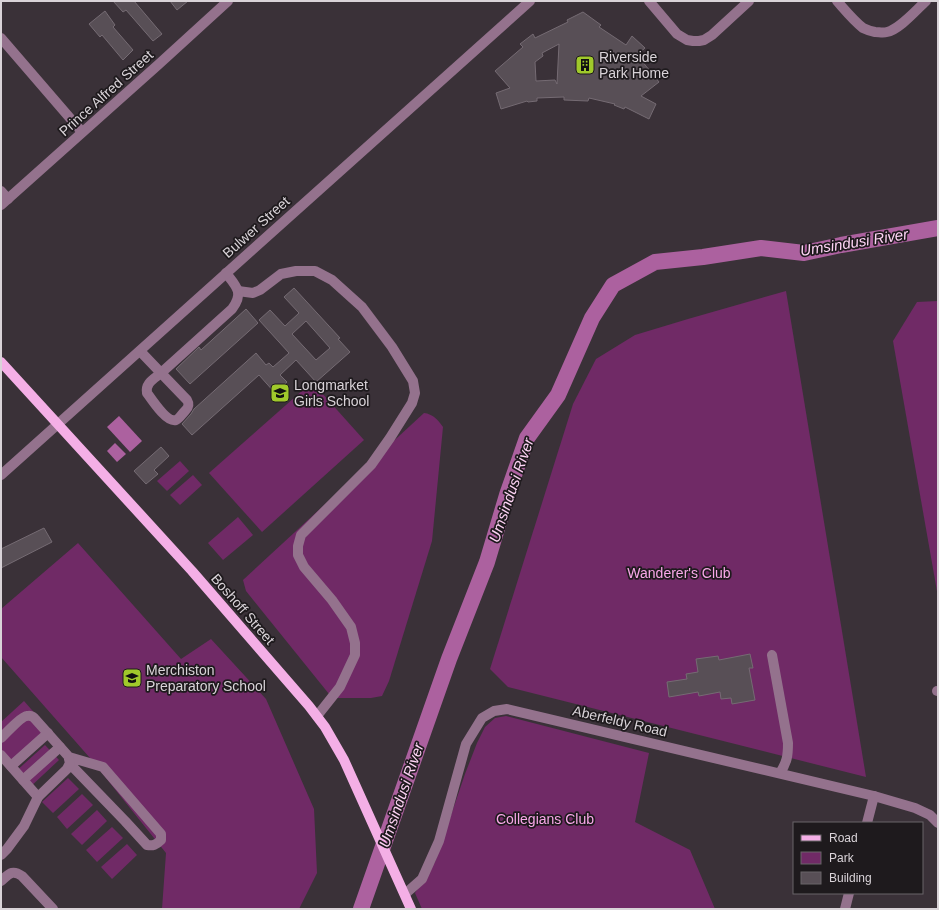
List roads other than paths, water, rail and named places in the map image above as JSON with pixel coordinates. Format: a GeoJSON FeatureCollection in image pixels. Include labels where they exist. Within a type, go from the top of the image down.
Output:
{"type":"FeatureCollection","features":[{"type":"Feature","properties":{"kind":"main road","name":"Boshoff Street"},"geometry":{"type":"LineString","coordinates":[[1,363],[192,571],[317,716],[344,760],[411,909]]}},
{"type":"Feature","properties":{"kind":"street","name":"Prince Alfred Street"},"geometry":{"type":"LineString","coordinates":[[3,198],[82,132],[228,1]]}},
{"type":"Feature","properties":{"kind":"street","name":"Bulwer Street"},"geometry":{"type":"LineString","coordinates":[[1,475],[530,1]]}},
{"type":"Feature","properties":{"kind":"street"},"geometry":{"type":"LineString","coordinates":[[649,1],[677,34],[687,40],[693,41],[704,40],[712,35],[749,1]]}},
{"type":"Feature","properties":{"kind":"street"},"geometry":{"type":"LineString","coordinates":[[837,1],[865,29],[882,33],[896,28],[926,1]]}},
{"type":"Feature","properties":{"kind":"street"},"geometry":{"type":"LineString","coordinates":[[1,38],[82,132]]}},
{"type":"Feature","properties":{"kind":"street"},"geometry":{"type":"LineString","coordinates":[[238,291],[253,292],[260,290],[281,274],[296,271],[315,271],[332,280],[362,307],[392,347],[413,381],[415,393],[412,404],[371,465],[301,535],[298,546],[298,555],[304,567],[332,600],[351,627],[354,643],[355,656],[340,687],[317,716]]}},
{"type":"Feature","properties":{"kind":"street"},"geometry":{"type":"LineString","coordinates":[[140,351],[162,373],[187,400],[189,404],[188,408],[177,419],[173,420],[167,418],[147,393],[146,388],[148,384],[162,373],[232,309],[238,298],[238,291],[226,273]]}},
{"type":"Feature","properties":{"kind":"street"},"geometry":{"type":"LineString","coordinates":[[772,655],[788,743],[788,755],[780,773]]}},
{"type":"Feature","properties":{"kind":"street","name":"Aberfeldy Road"},"geometry":{"type":"LineString","coordinates":[[405,894],[422,879],[439,841],[466,744],[482,718],[494,710],[507,709],[874,796],[915,808],[930,815],[938,823]]}},
{"type":"Feature","properties":{"kind":"street"},"geometry":{"type":"LineString","coordinates":[[1,738],[24,716],[33,717],[60,747],[69,760],[147,845],[152,846],[161,840],[161,834],[103,767],[69,760]]}},
{"type":"Feature","properties":{"kind":"street"},"geometry":{"type":"LineString","coordinates":[[11,766],[48,733]]}},
{"type":"Feature","properties":{"kind":"street"},"geometry":{"type":"LineString","coordinates":[[23,780],[60,747]]}},
{"type":"Feature","properties":{"kind":"street"},"geometry":{"type":"LineString","coordinates":[[1,755],[38,797]]}},
{"type":"Feature","properties":{"kind":"street"},"geometry":{"type":"LineString","coordinates":[[1,855],[8,849],[24,826],[38,797],[67,769],[69,760]]}},
{"type":"Feature","properties":{"kind":"street"},"geometry":{"type":"LineString","coordinates":[[867,822],[874,796]]}},
{"type":"Feature","properties":{"kind":"street"},"geometry":{"type":"LineString","coordinates":[[1,881],[11,873],[17,873],[22,876],[53,909]]}},
{"type":"Feature","properties":{"kind":"street"},"geometry":{"type":"LineString","coordinates":[[845,909],[849,894]]}},
{"type":"Feature","properties":{"kind":"waterway","name":"Umsindusi River"},"geometry":{"type":"LineString","coordinates":[[361,909],[449,659],[487,562],[507,495],[527,438],[558,395],[592,318],[613,285],[655,262],[703,257],[761,248],[804,253],[938,228]]}},
{"type":"Feature","properties":{"kind":"place","name":"Riverside Park Home"},"geometry":{"type":"Point","coordinates":[585,65]}},
{"type":"Feature","properties":{"kind":"place","name":"Longmarket Girls School"},"geometry":{"type":"Point","coordinates":[280,393]}},
{"type":"Feature","properties":{"kind":"place","name":"Merchiston Preparatory School"},"geometry":{"type":"Point","coordinates":[132,678]}},
{"type":"Feature","properties":{"kind":"park label","name":"Wanderer's Club"},"geometry":{"type":"Point","coordinates":[679,573]}},
{"type":"Feature","properties":{"kind":"park label","name":"Collegians Club"},"geometry":{"type":"Point","coordinates":[545,819]}}]}
